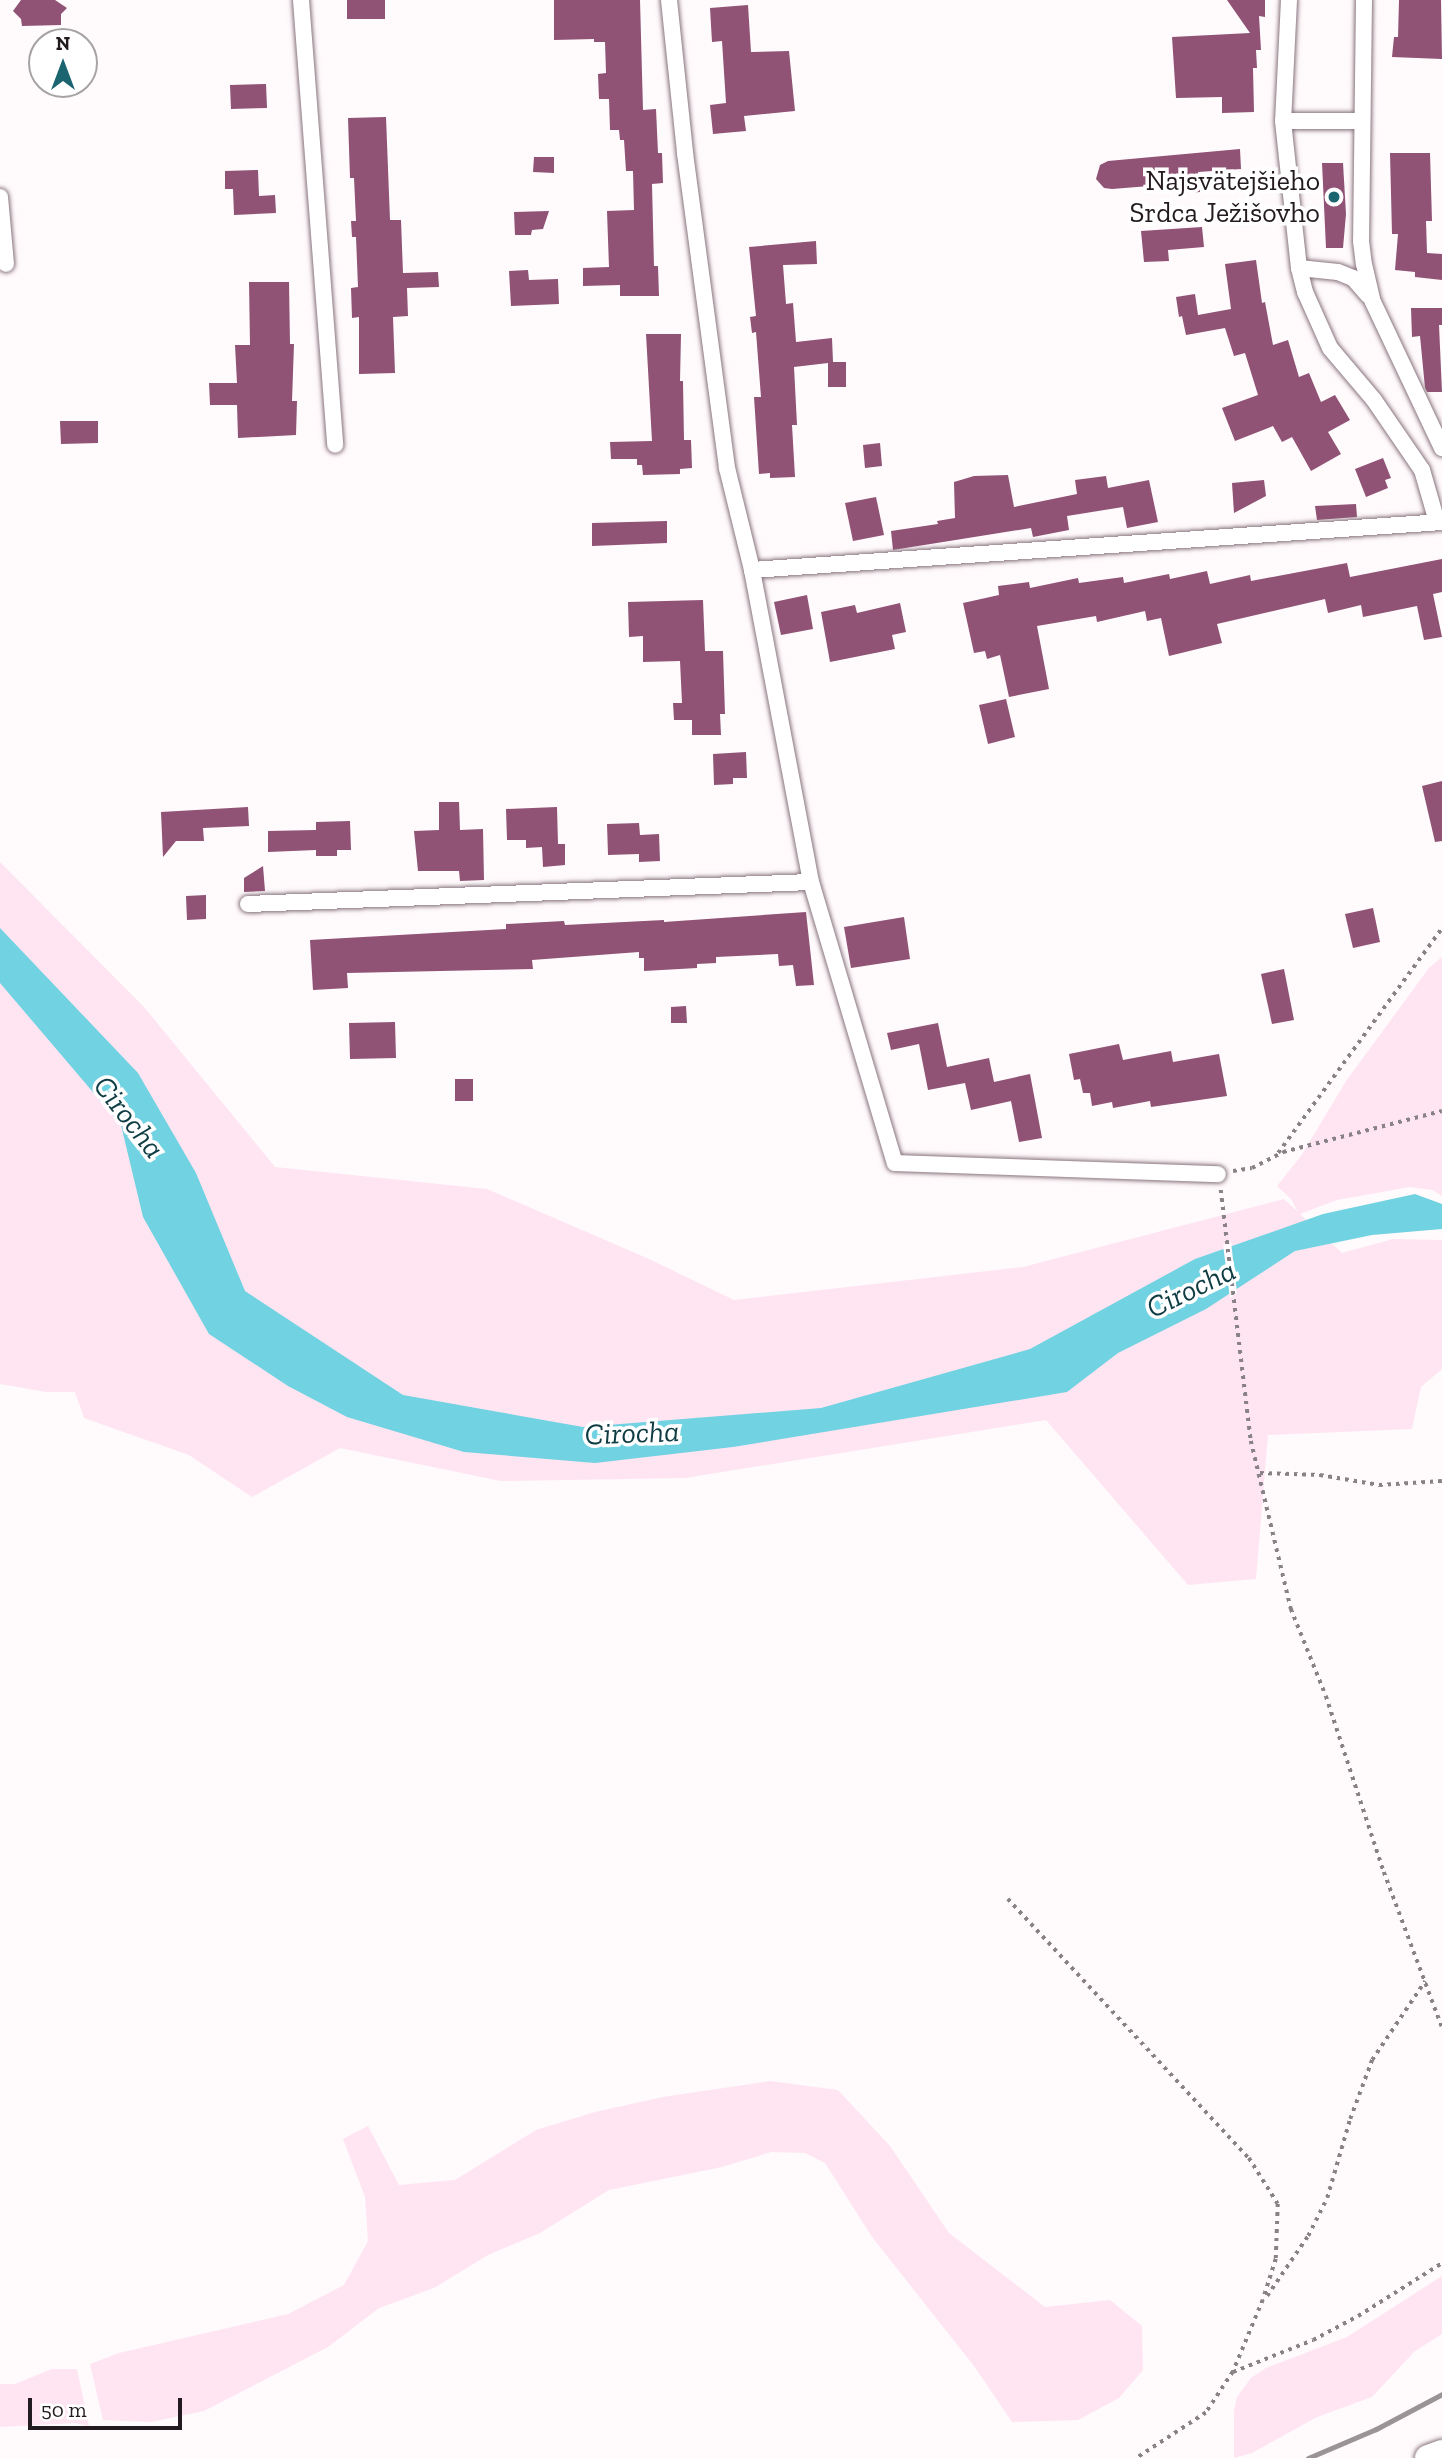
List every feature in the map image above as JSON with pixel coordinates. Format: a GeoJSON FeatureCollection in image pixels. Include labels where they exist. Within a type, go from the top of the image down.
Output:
{"type":"FeatureCollection","features":[{"type":"Feature","properties":{"kind":"main road"},"geometry":{"type":"LineString","coordinates":[[1428,2458],[1442,2453]]}},
{"type":"Feature","properties":{"kind":"street"},"geometry":{"type":"LineString","coordinates":[[301,0],[335,445]]}},
{"type":"Feature","properties":{"kind":"street"},"geometry":{"type":"LineString","coordinates":[[669,0],[685,153],[727,468],[752,570],[811,882],[895,1163],[1218,1174]]}},
{"type":"Feature","properties":{"kind":"street"},"geometry":{"type":"LineString","coordinates":[[752,570],[1439,522],[1422,470],[1374,400],[1330,348],[1299,268],[1283,121],[1289,0]]}},
{"type":"Feature","properties":{"kind":"street"},"geometry":{"type":"LineString","coordinates":[[1364,0],[1362,241],[1372,300]]}},
{"type":"Feature","properties":{"kind":"street"},"geometry":{"type":"LineString","coordinates":[[1283,121],[1362,121]]}},
{"type":"Feature","properties":{"kind":"street"},"geometry":{"type":"LineString","coordinates":[[0,197],[6,264]]}},
{"type":"Feature","properties":{"kind":"street"},"geometry":{"type":"LineString","coordinates":[[1299,268],[1320,268],[1353,278],[1372,300],[1442,448]]}},
{"type":"Feature","properties":{"kind":"street"},"geometry":{"type":"LineString","coordinates":[[248,904],[811,882]]}},
{"type":"Feature","properties":{"kind":"path"},"geometry":{"type":"LineString","coordinates":[[1276,1156],[1442,928]]}},
{"type":"Feature","properties":{"kind":"path"},"geometry":{"type":"LineString","coordinates":[[1218,1174],[1252,1168],[1276,1156],[1442,1111]]}},
{"type":"Feature","properties":{"kind":"path"},"geometry":{"type":"LineString","coordinates":[[1222,1202],[1251,1441],[1291,1609],[1326,1696],[1442,2026]]}},
{"type":"Feature","properties":{"kind":"path"},"geometry":{"type":"LineString","coordinates":[[1260,1473],[1320,1475],[1379,1485],[1442,1480]]}},
{"type":"Feature","properties":{"kind":"path"},"geometry":{"type":"LineString","coordinates":[[1008,1899],[1248,2158],[1278,2204],[1276,2259],[1263,2300],[1233,2372],[1206,2413],[1137,2458]]}},
{"type":"Feature","properties":{"kind":"path"},"geometry":{"type":"LineString","coordinates":[[1263,2300],[1308,2236],[1327,2199],[1350,2119],[1372,2060],[1425,1981]]}},
{"type":"Feature","properties":{"kind":"path"},"geometry":{"type":"LineString","coordinates":[[1233,2372],[1347,2322],[1442,2263]]}},
{"type":"Feature","properties":{"kind":"shaded area"},"geometry":{"type":"Polygon","coordinates":[[[0,862],[144,1007],[275,1167],[487,1189],[649,1259],[734,1300],[1023,1267],[1284,1199],[1298,1212],[1291,1199],[1277,1186],[1301,1156],[1346,1081],[1429,968],[1442,957],[1442,1196],[1432,1190],[1410,1187],[1337,1200],[1300,1214],[1342,1253],[1393,1239],[1442,1240],[1442,1369],[1421,1387],[1412,1429],[1268,1435],[1256,1579],[1188,1585],[1046,1420],[685,1478],[501,1481],[340,1448],[252,1497],[189,1455],[84,1418],[75,1392],[46,1392],[0,1384],[0,862]]]}},
{"type":"Feature","properties":{"kind":"shaded area"},"geometry":{"type":"Polygon","coordinates":[[[770,2081],[838,2090],[890,2146],[949,2233],[1045,2307],[1110,2300],[1142,2326],[1143,2370],[1119,2398],[1078,2420],[1012,2422],[974,2366],[872,2237],[825,2163],[805,2153],[771,2152],[722,2167],[609,2190],[540,2233],[488,2255],[434,2288],[379,2308],[328,2347],[204,2411],[151,2422],[103,2420],[90,2364],[119,2353],[288,2314],[344,2285],[368,2241],[365,2197],[343,2139],[368,2126],[399,2185],[455,2180],[536,2130],[595,2112],[663,2097],[770,2081]]]}},
{"type":"Feature","properties":{"kind":"shaded area"},"geometry":{"type":"Polygon","coordinates":[[[1442,2276],[1442,2334],[1415,2351],[1372,2397],[1317,2417],[1252,2453],[1234,2458],[1234,2411],[1237,2397],[1251,2378],[1266,2368],[1347,2337],[1442,2276]]]}},
{"type":"Feature","properties":{"kind":"shaded area"},"geometry":{"type":"Polygon","coordinates":[[[52,2369],[77,2369],[89,2426],[74,2423],[0,2427],[0,2384],[15,2384],[52,2369]]]}},
{"type":"Feature","properties":{"kind":"water","name":"Cirocha"},"geometry":{"type":"Polygon","coordinates":[[[0,928],[138,1073],[196,1173],[245,1291],[403,1395],[583,1427],[821,1408],[1030,1349],[1195,1259],[1323,1214],[1415,1194],[1442,1204],[1442,1229],[1372,1235],[1295,1251],[1206,1309],[1118,1353],[1067,1392],[733,1447],[595,1463],[464,1452],[347,1417],[288,1386],[209,1334],[143,1217],[121,1125],[0,983],[0,928]]]}},
{"type":"Feature","properties":{"kind":"pier"},"geometry":{"type":"Polygon","coordinates":[[[1231,1242],[1237,1293],[1230,1298],[1223,1245],[1231,1242]]]}},
{"type":"Feature","properties":{"kind":"building"},"geometry":{"type":"Polygon","coordinates":[[[21,0],[55,0],[67,8],[61,14],[61,25],[22,26],[21,19],[13,11],[21,0]]]}},
{"type":"Feature","properties":{"kind":"building"},"geometry":{"type":"Polygon","coordinates":[[[347,0],[385,0],[385,19],[347,19],[347,0]]]}},
{"type":"Feature","properties":{"kind":"building"},"geometry":{"type":"Polygon","coordinates":[[[554,0],[640,0],[643,110],[656,109],[658,153],[662,153],[663,183],[652,184],[654,266],[658,266],[659,296],[620,296],[620,285],[583,286],[583,268],[609,267],[607,211],[634,210],[633,171],[626,171],[624,140],[620,140],[619,130],[610,130],[609,99],[599,99],[598,74],[606,73],[605,42],[594,42],[594,39],[554,40],[554,0]]]}},
{"type":"Feature","properties":{"kind":"building"},"geometry":{"type":"Polygon","coordinates":[[[1227,0],[1265,0],[1265,17],[1259,16],[1261,50],[1256,50],[1257,68],[1253,68],[1254,112],[1222,113],[1222,97],[1176,98],[1172,37],[1250,33],[1227,0]]]}},
{"type":"Feature","properties":{"kind":"building"},"geometry":{"type":"Polygon","coordinates":[[[1399,0],[1441,0],[1442,59],[1392,57],[1394,37],[1398,37],[1399,0]]]}},
{"type":"Feature","properties":{"kind":"building"},"geometry":{"type":"Polygon","coordinates":[[[748,5],[751,52],[789,51],[795,111],[744,116],[746,131],[713,134],[710,105],[726,103],[722,41],[712,42],[710,8],[748,5]]]}},
{"type":"Feature","properties":{"kind":"building"},"geometry":{"type":"Polygon","coordinates":[[[266,84],[267,108],[231,109],[230,85],[266,84]]]}},
{"type":"Feature","properties":{"kind":"building"},"geometry":{"type":"Polygon","coordinates":[[[386,117],[390,220],[401,220],[403,273],[438,272],[439,287],[407,288],[408,316],[393,317],[395,373],[359,374],[359,317],[352,318],[351,288],[358,287],[356,237],[352,237],[351,221],[356,221],[354,178],[350,178],[348,118],[386,117]]]}},
{"type":"Feature","properties":{"kind":"building"},"geometry":{"type":"Polygon","coordinates":[[[1240,149],[1241,169],[1198,172],[1200,192],[1175,194],[1174,184],[1104,188],[1096,179],[1100,165],[1108,161],[1240,149]]]}},
{"type":"Feature","properties":{"kind":"building"},"geometry":{"type":"Polygon","coordinates":[[[1390,153],[1430,153],[1432,221],[1426,221],[1427,253],[1442,254],[1442,280],[1415,277],[1415,272],[1395,270],[1398,234],[1392,234],[1390,153]]]}},
{"type":"Feature","properties":{"kind":"building"},"geometry":{"type":"Polygon","coordinates":[[[534,157],[554,157],[554,173],[533,172],[534,157]]]}},
{"type":"Feature","properties":{"kind":"building","name":"Najsvätejšieho Srdca Ježišovho"},"geometry":{"type":"Polygon","coordinates":[[[1322,163],[1343,163],[1346,214],[1343,248],[1326,248],[1322,163]]]}},
{"type":"Feature","properties":{"kind":"building"},"geometry":{"type":"Polygon","coordinates":[[[258,170],[259,196],[275,195],[276,213],[234,215],[233,189],[225,189],[225,171],[258,170]]]}},
{"type":"Feature","properties":{"kind":"building"},"geometry":{"type":"Polygon","coordinates":[[[549,211],[543,229],[532,230],[531,235],[515,235],[514,212],[549,211]]]}},
{"type":"Feature","properties":{"kind":"building"},"geometry":{"type":"Polygon","coordinates":[[[1202,227],[1204,247],[1168,250],[1169,261],[1144,262],[1141,231],[1202,227]]]}},
{"type":"Feature","properties":{"kind":"building"},"geometry":{"type":"Polygon","coordinates":[[[816,241],[817,264],[783,265],[786,304],[793,303],[796,342],[832,338],[833,362],[846,362],[846,387],[828,387],[828,363],[794,367],[797,425],[792,425],[795,477],[770,478],[770,473],[759,474],[754,397],[761,397],[756,332],[752,333],[750,317],[756,316],[749,247],[816,241]]]}},
{"type":"Feature","properties":{"kind":"building"},"geometry":{"type":"Polygon","coordinates":[[[1256,260],[1262,303],[1265,302],[1273,345],[1288,340],[1299,377],[1309,373],[1321,402],[1335,395],[1350,420],[1328,432],[1341,454],[1311,471],[1292,437],[1282,442],[1273,426],[1235,441],[1222,408],[1258,395],[1245,353],[1234,356],[1225,328],[1186,335],[1182,316],[1179,317],[1176,297],[1195,294],[1198,315],[1231,309],[1225,264],[1256,260]]]}},
{"type":"Feature","properties":{"kind":"building"},"geometry":{"type":"Polygon","coordinates":[[[528,270],[529,280],[558,279],[559,304],[511,306],[509,271],[528,270]]]}},
{"type":"Feature","properties":{"kind":"building"},"geometry":{"type":"Polygon","coordinates":[[[249,282],[289,282],[290,344],[294,344],[292,401],[297,401],[296,435],[238,438],[237,405],[210,405],[209,383],[237,383],[235,345],[250,345],[249,282]]]}},
{"type":"Feature","properties":{"kind":"building"},"geometry":{"type":"Polygon","coordinates":[[[1411,308],[1442,308],[1442,325],[1439,325],[1442,392],[1427,392],[1425,388],[1420,336],[1412,337],[1411,308]]]}},
{"type":"Feature","properties":{"kind":"building"},"geometry":{"type":"Polygon","coordinates":[[[646,334],[681,334],[680,381],[683,381],[684,440],[691,440],[692,468],[680,469],[680,474],[643,475],[642,465],[637,465],[637,459],[611,459],[610,442],[652,441],[646,334]]]}},
{"type":"Feature","properties":{"kind":"building"},"geometry":{"type":"Polygon","coordinates":[[[60,421],[98,421],[98,443],[61,444],[60,421]]]}},
{"type":"Feature","properties":{"kind":"building"},"geometry":{"type":"Polygon","coordinates":[[[880,443],[882,466],[865,468],[863,445],[880,443]]]}},
{"type":"Feature","properties":{"kind":"building"},"geometry":{"type":"Polygon","coordinates":[[[1383,458],[1391,478],[1385,480],[1388,488],[1366,497],[1355,469],[1383,458]]]}},
{"type":"Feature","properties":{"kind":"building"},"geometry":{"type":"Polygon","coordinates":[[[1008,475],[1014,507],[1077,494],[1075,480],[1106,476],[1108,488],[1149,480],[1158,522],[1127,528],[1123,507],[1067,516],[1069,530],[1033,537],[1031,528],[893,550],[891,531],[938,524],[937,521],[955,518],[954,482],[974,476],[1008,475]]]}},
{"type":"Feature","properties":{"kind":"building"},"geometry":{"type":"Polygon","coordinates":[[[1264,480],[1266,496],[1234,513],[1232,483],[1264,480]]]}},
{"type":"Feature","properties":{"kind":"building"},"geometry":{"type":"Polygon","coordinates":[[[876,497],[884,535],[853,541],[845,503],[876,497]]]}},
{"type":"Feature","properties":{"kind":"building"},"geometry":{"type":"Polygon","coordinates":[[[1356,504],[1357,517],[1317,520],[1315,506],[1356,504]]]}},
{"type":"Feature","properties":{"kind":"building"},"geometry":{"type":"Polygon","coordinates":[[[667,521],[667,543],[592,546],[592,523],[667,521]]]}},
{"type":"Feature","properties":{"kind":"building"},"geometry":{"type":"Polygon","coordinates":[[[1442,559],[1442,592],[1433,594],[1442,637],[1424,640],[1417,606],[1363,617],[1361,605],[1328,613],[1325,599],[1217,624],[1222,643],[1169,656],[1161,618],[1147,621],[1145,611],[1097,622],[1096,616],[1037,626],[1049,689],[1009,697],[1000,655],[987,659],[985,651],[974,653],[963,603],[999,595],[998,586],[1029,582],[1030,588],[1078,578],[1079,583],[1123,577],[1124,583],[1169,574],[1170,579],[1207,571],[1210,584],[1250,575],[1251,581],[1347,563],[1350,577],[1442,559]]]}},
{"type":"Feature","properties":{"kind":"building"},"geometry":{"type":"Polygon","coordinates":[[[807,595],[813,629],[781,635],[774,602],[807,595]]]}},
{"type":"Feature","properties":{"kind":"building"},"geometry":{"type":"Polygon","coordinates":[[[703,600],[705,651],[723,651],[725,714],[720,714],[721,735],[692,735],[692,720],[674,720],[673,703],[682,703],[680,661],[643,662],[643,636],[629,637],[628,602],[703,600]]]}},
{"type":"Feature","properties":{"kind":"building"},"geometry":{"type":"Polygon","coordinates":[[[900,603],[906,632],[892,635],[895,649],[830,662],[821,612],[855,605],[857,613],[900,603]]]}},
{"type":"Feature","properties":{"kind":"building"},"geometry":{"type":"Polygon","coordinates":[[[1006,699],[1015,737],[988,744],[979,705],[1006,699]]]}},
{"type":"Feature","properties":{"kind":"building"},"geometry":{"type":"Polygon","coordinates":[[[746,752],[747,778],[733,778],[733,784],[714,785],[713,754],[746,752]]]}},
{"type":"Feature","properties":{"kind":"building"},"geometry":{"type":"Polygon","coordinates":[[[1442,781],[1442,841],[1435,842],[1422,786],[1442,781]]]}},
{"type":"Feature","properties":{"kind":"building"},"geometry":{"type":"Polygon","coordinates":[[[439,802],[459,802],[460,830],[483,829],[484,880],[460,881],[459,871],[418,871],[414,831],[439,830],[439,802]]]}},
{"type":"Feature","properties":{"kind":"building"},"geometry":{"type":"Polygon","coordinates":[[[248,807],[249,826],[203,828],[204,841],[176,841],[163,857],[161,812],[248,807]]]}},
{"type":"Feature","properties":{"kind":"building"},"geometry":{"type":"Polygon","coordinates":[[[557,807],[558,844],[565,844],[565,865],[543,867],[542,847],[526,848],[526,840],[507,840],[506,809],[557,807]]]}},
{"type":"Feature","properties":{"kind":"building"},"geometry":{"type":"Polygon","coordinates":[[[350,821],[351,850],[337,850],[337,856],[316,856],[316,850],[268,852],[268,831],[316,830],[316,822],[350,821]]]}},
{"type":"Feature","properties":{"kind":"building"},"geometry":{"type":"Polygon","coordinates":[[[639,823],[640,835],[659,834],[660,861],[639,862],[639,854],[608,855],[607,824],[639,823]]]}},
{"type":"Feature","properties":{"kind":"building"},"geometry":{"type":"Polygon","coordinates":[[[263,866],[265,891],[244,892],[244,878],[263,866]]]}},
{"type":"Feature","properties":{"kind":"building"},"geometry":{"type":"Polygon","coordinates":[[[206,895],[206,919],[187,920],[186,896],[206,895]]]}},
{"type":"Feature","properties":{"kind":"building"},"geometry":{"type":"Polygon","coordinates":[[[1373,908],[1380,942],[1353,948],[1345,914],[1373,908]]]}},
{"type":"Feature","properties":{"kind":"building"},"geometry":{"type":"Polygon","coordinates":[[[806,912],[814,985],[796,986],[793,965],[779,966],[778,954],[716,957],[716,963],[697,964],[697,968],[644,971],[644,958],[639,958],[639,952],[532,960],[533,969],[347,973],[348,988],[313,990],[310,940],[506,929],[506,924],[564,921],[565,925],[664,922],[806,912]]]}},
{"type":"Feature","properties":{"kind":"building"},"geometry":{"type":"Polygon","coordinates":[[[904,917],[910,959],[851,968],[844,927],[904,917]]]}},
{"type":"Feature","properties":{"kind":"building"},"geometry":{"type":"Polygon","coordinates":[[[1284,969],[1294,1020],[1272,1024],[1261,974],[1284,969]]]}},
{"type":"Feature","properties":{"kind":"building"},"geometry":{"type":"Polygon","coordinates":[[[686,1006],[687,1023],[671,1023],[671,1007],[686,1006]]]}},
{"type":"Feature","properties":{"kind":"building"},"geometry":{"type":"Polygon","coordinates":[[[395,1022],[396,1058],[350,1059],[349,1023],[395,1022]]]}},
{"type":"Feature","properties":{"kind":"building"},"geometry":{"type":"Polygon","coordinates":[[[938,1023],[947,1067],[989,1058],[994,1082],[1030,1074],[1042,1138],[1019,1142],[1011,1101],[971,1110],[965,1083],[928,1090],[919,1044],[891,1050],[887,1033],[938,1023]]]}},
{"type":"Feature","properties":{"kind":"building"},"geometry":{"type":"Polygon","coordinates":[[[1119,1044],[1123,1060],[1171,1051],[1173,1062],[1219,1054],[1227,1096],[1151,1107],[1150,1101],[1113,1108],[1112,1102],[1092,1106],[1090,1093],[1083,1093],[1080,1079],[1074,1080],[1069,1054],[1119,1044]]]}},
{"type":"Feature","properties":{"kind":"building"},"geometry":{"type":"Polygon","coordinates":[[[455,1079],[473,1079],[473,1101],[455,1101],[455,1079]]]}},
{"type":"Feature","properties":{"kind":"railway"},"geometry":{"type":"LineString","coordinates":[[1308,2458],[1376,2429],[1442,2394]]}},
{"type":"Feature","properties":{"kind":"place","name":"Najsvätejšieho Srdca Ježišovho"},"geometry":{"type":"Point","coordinates":[1334,197]}}]}
